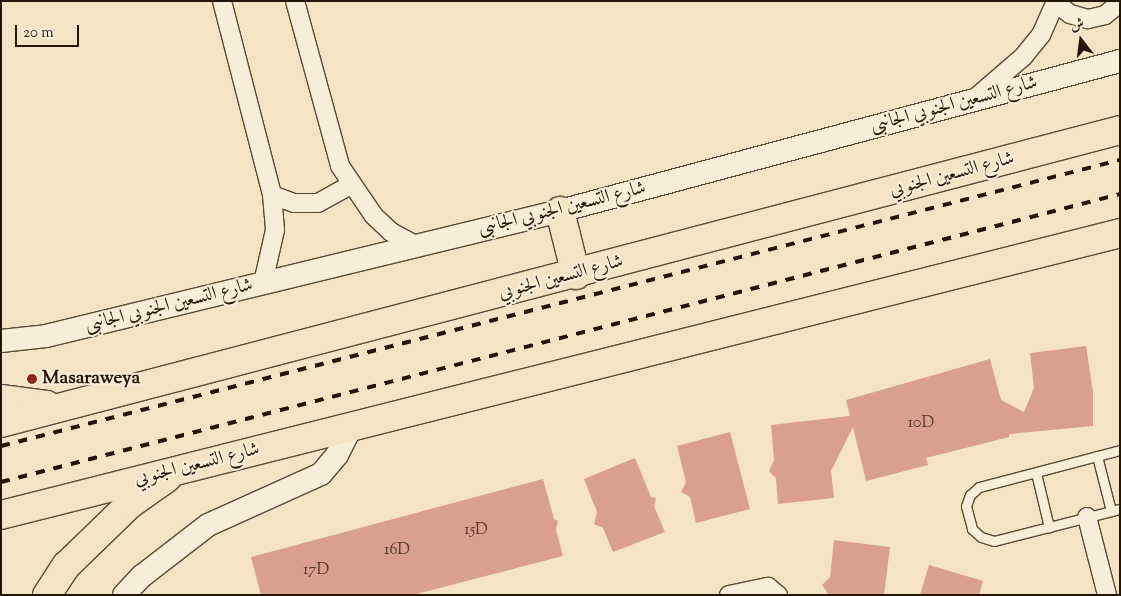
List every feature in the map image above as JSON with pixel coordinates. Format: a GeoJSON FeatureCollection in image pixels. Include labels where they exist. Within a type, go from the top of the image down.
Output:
{"type":"FeatureCollection","features":[{"type":"Feature","properties":{"kind":"main road","name":"شارع التسعين الجنوبي"},"geometry":{"type":"LineString","coordinates":[[1,423],[576,275],[1120,130]]}},
{"type":"Feature","properties":{"kind":"main road"},"geometry":{"type":"LineString","coordinates":[[560,211],[576,275]]}},
{"type":"Feature","properties":{"kind":"main road","name":"شارع التسعين الجنوبي"},"geometry":{"type":"LineString","coordinates":[[1,515],[182,467],[352,427],[1120,233]]}},
{"type":"Feature","properties":{"kind":"main road"},"geometry":{"type":"LineString","coordinates":[[1,399],[63,406]]}},
{"type":"Feature","properties":{"kind":"main road"},"geometry":{"type":"LineString","coordinates":[[47,595],[66,566],[130,504],[182,467]]}},
{"type":"Feature","properties":{"kind":"street"},"geometry":{"type":"LineString","coordinates":[[222,1],[272,195],[275,230],[263,283]]}},
{"type":"Feature","properties":{"kind":"street"},"geometry":{"type":"LineString","coordinates":[[296,2],[340,166],[350,185],[390,232],[417,246]]}},
{"type":"Feature","properties":{"kind":"street"},"geometry":{"type":"LineString","coordinates":[[973,100],[1023,57],[1041,35],[1056,2],[1070,14],[1088,19],[1105,15],[1120,3]]}},
{"type":"Feature","properties":{"kind":"street","name":"شارع التسعين الجنوبي الجانبى"},"geometry":{"type":"LineString","coordinates":[[1,341],[46,336],[560,211],[1120,61]]}},
{"type":"Feature","properties":{"kind":"street"},"geometry":{"type":"LineString","coordinates":[[272,195],[294,203],[318,203],[350,185]]}},
{"type":"Feature","properties":{"kind":"street"},"geometry":{"type":"LineString","coordinates":[[124,595],[142,576],[208,525],[321,474],[337,455],[352,427]]}},
{"type":"Feature","properties":{"kind":"street"},"geometry":{"type":"LineString","coordinates":[[1087,517],[1107,595]]}},
{"type":"Feature","properties":{"kind":"street"},"geometry":{"type":"LineString","coordinates":[[729,595],[768,587],[778,595]]}},
{"type":"Feature","properties":{"kind":"lane"},"geometry":{"type":"LineString","coordinates":[[1097,456],[1116,510],[994,541],[981,537],[972,529],[966,518],[970,495],[979,487],[1036,473],[1097,456],[1120,450]]}},
{"type":"Feature","properties":{"kind":"lane"},"geometry":{"type":"LineString","coordinates":[[1036,473],[1050,527]]}},
{"type":"Feature","properties":{"kind":"building"},"geometry":{"type":"Polygon","coordinates":[[[1086,346],[1093,392],[1093,426],[1009,434],[1009,437],[926,458],[928,465],[866,481],[853,427],[831,471],[834,498],[778,504],[776,478],[769,471],[774,460],[771,425],[850,416],[846,400],[990,359],[1001,400],[1024,412],[1034,388],[1030,353],[1086,346]]]}},
{"type":"Feature","properties":{"kind":"building"},"geometry":{"type":"Polygon","coordinates":[[[730,432],[750,509],[696,523],[690,497],[681,492],[686,482],[677,446],[730,432]]]}},
{"type":"Feature","properties":{"kind":"building"},"geometry":{"type":"Polygon","coordinates":[[[635,458],[651,497],[656,498],[654,506],[665,532],[613,552],[603,528],[594,524],[597,512],[584,479],[635,458]]]}},
{"type":"Feature","properties":{"kind":"building"},"geometry":{"type":"Polygon","coordinates":[[[543,479],[554,519],[558,521],[556,530],[563,556],[413,595],[261,595],[251,557],[543,479]]]}},
{"type":"Feature","properties":{"kind":"building"},"geometry":{"type":"Polygon","coordinates":[[[834,540],[890,547],[884,595],[829,595],[822,585],[830,577],[834,540]]]}},
{"type":"Feature","properties":{"kind":"building"},"geometry":{"type":"Polygon","coordinates":[[[929,565],[983,581],[979,595],[920,595],[929,565]]]}},
{"type":"Feature","properties":{"kind":"railway"},"geometry":{"type":"LineString","coordinates":[[1,446],[1120,160]]}},
{"type":"Feature","properties":{"kind":"railway"},"geometry":{"type":"LineString","coordinates":[[1,482],[1120,194]]}},
{"type":"Feature","properties":{"kind":"place","name":"Masaraweya"},"geometry":{"type":"Point","coordinates":[32,379]}}]}
